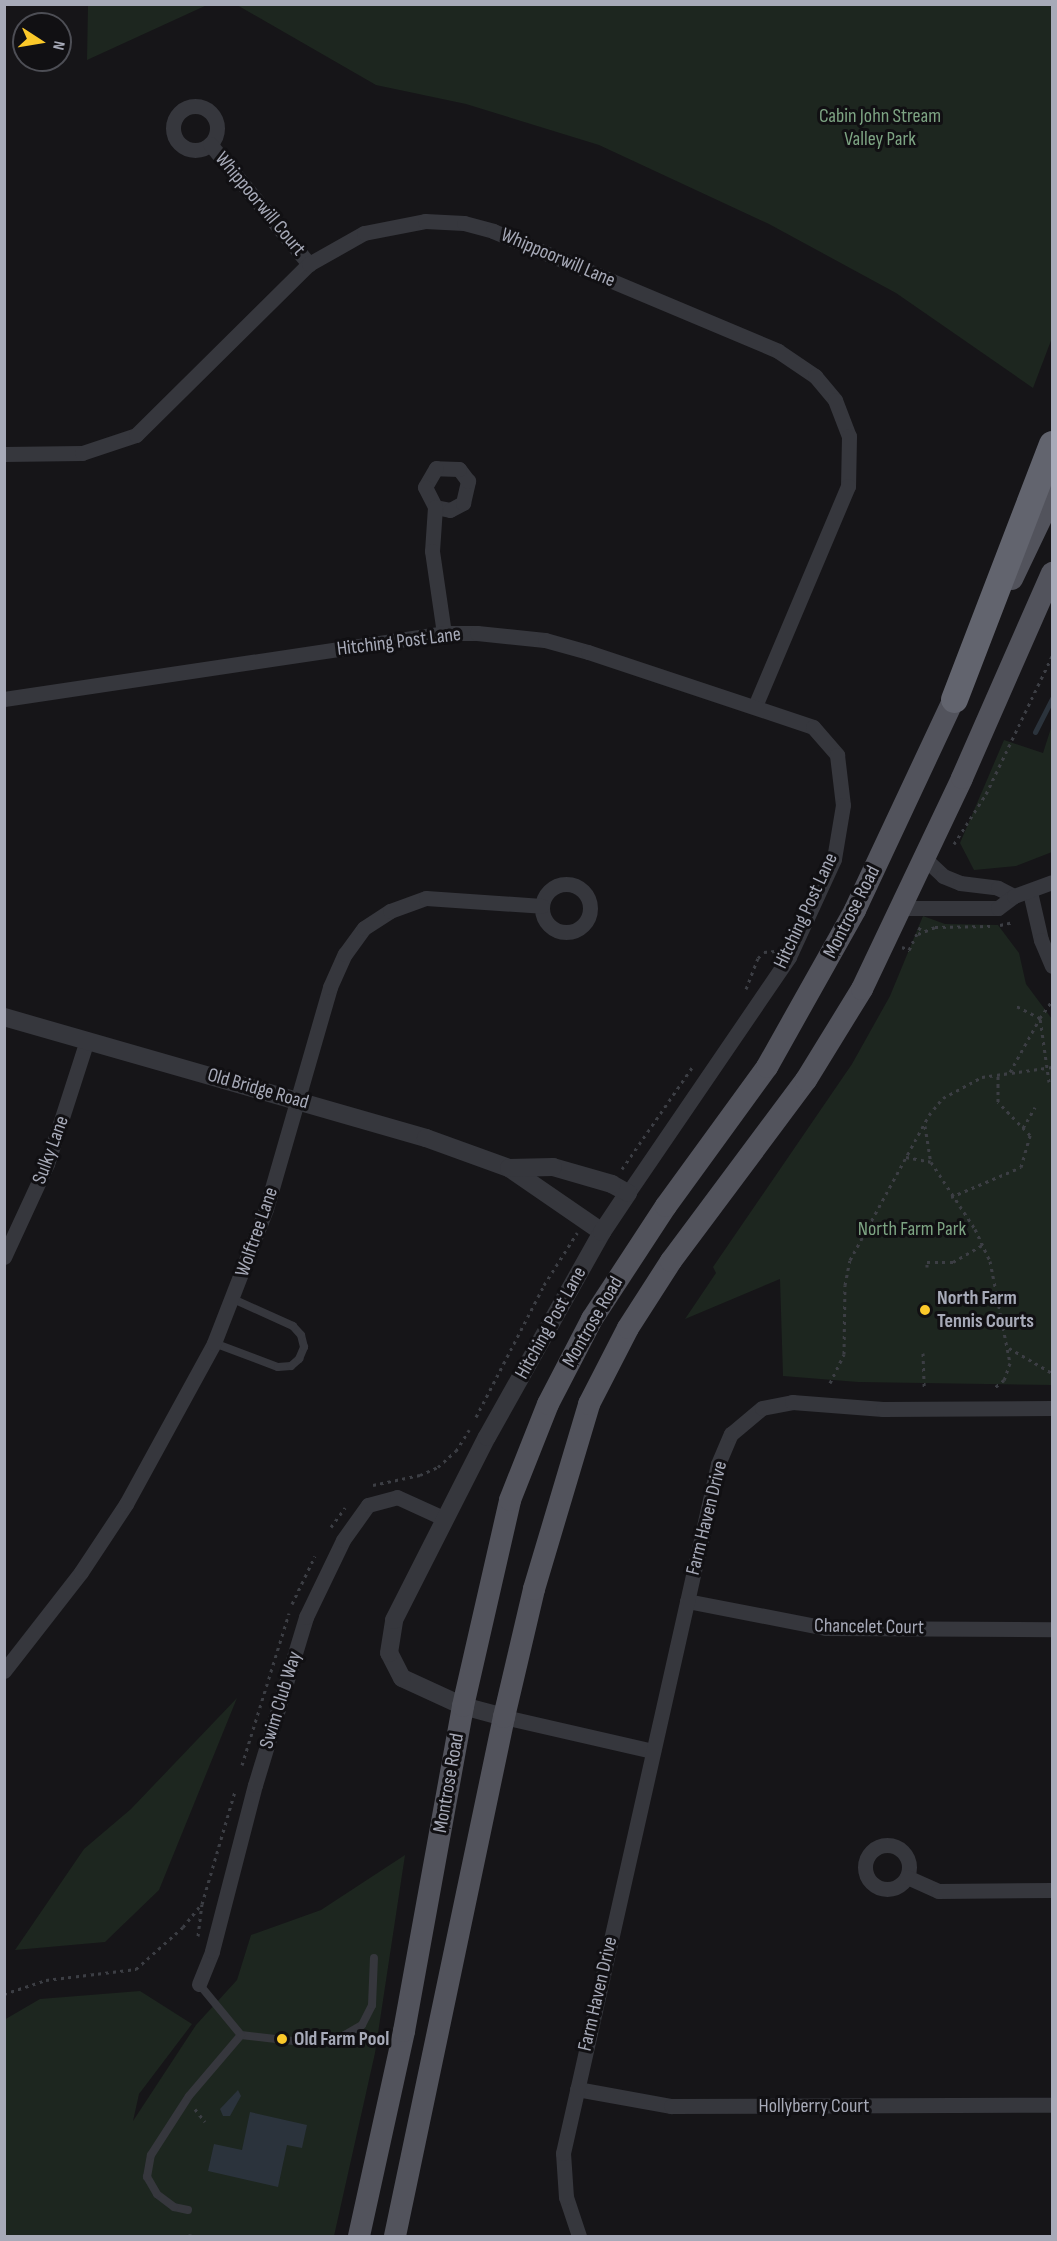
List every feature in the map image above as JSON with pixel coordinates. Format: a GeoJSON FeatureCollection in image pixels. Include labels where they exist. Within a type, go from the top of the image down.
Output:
{"type":"FeatureCollection","features":[{"type":"Feature","properties":{"kind":"highway"},"geometry":{"type":"LineString","coordinates":[[954,699],[1053,444]]}},
{"type":"Feature","properties":{"kind":"main road","name":"Montrose Road"},"geometry":{"type":"LineString","coordinates":[[359,2236],[404,2031],[463,1706],[510,1500],[548,1404],[598,1309],[666,1206],[767,1068],[855,910],[1053,495]]}},
{"type":"Feature","properties":{"kind":"main road","name":"Montrose Road"},"geometry":{"type":"LineString","coordinates":[[395,2236],[504,1717],[534,1589],[589,1404],[628,1328],[671,1261],[806,1080],[862,989],[902,908],[1053,573]]}},
{"type":"Feature","properties":{"kind":"street","name":"Whippoorwill Court"},"geometry":{"type":"LineString","coordinates":[[210,144],[309,264]]}},
{"type":"Feature","properties":{"kind":"street","name":"Whippoorwill Lane"},"geometry":{"type":"LineString","coordinates":[[4,454],[82,453],[136,435],[309,264],[343,243],[384,227],[425,221],[464,223],[493,231],[778,351],[815,376],[834,400],[849,436],[848,486],[755,706]]}},
{"type":"Feature","properties":{"kind":"street"},"geometry":{"type":"LineString","coordinates":[[435,507],[432,551],[444,633]]}},
{"type":"Feature","properties":{"kind":"street","name":"Hitching Post Lane"},"geometry":{"type":"LineString","coordinates":[[4,699],[444,633],[545,640],[755,706],[813,727],[837,755],[843,805],[834,859],[789,957],[602,1232],[443,1518],[394,1620],[389,1653],[402,1678],[463,1706],[504,1717]]}},
{"type":"Feature","properties":{"kind":"street"},"geometry":{"type":"LineString","coordinates":[[924,858],[943,876],[960,883],[998,888],[1014,896]]}},
{"type":"Feature","properties":{"kind":"street"},"geometry":{"type":"LineString","coordinates":[[902,908],[998,908],[1014,896],[1053,882]]}},
{"type":"Feature","properties":{"kind":"street"},"geometry":{"type":"LineString","coordinates":[[1029,892],[1041,940],[1053,966]]}},
{"type":"Feature","properties":{"kind":"street","name":"Wolftree Lane"},"geometry":{"type":"LineString","coordinates":[[4,1671],[81,1572],[126,1504],[214,1344],[266,1209],[330,987],[345,954],[364,928],[390,911],[426,898],[542,906]]}},
{"type":"Feature","properties":{"kind":"street","name":"Old Bridge Road"},"geometry":{"type":"LineString","coordinates":[[4,1017],[426,1138],[508,1168],[602,1232]]}},
{"type":"Feature","properties":{"kind":"street","name":"Sulky Lane"},"geometry":{"type":"LineString","coordinates":[[4,1257],[47,1164],[87,1040]]}},
{"type":"Feature","properties":{"kind":"street","name":"Old Bridge Road"},"geometry":{"type":"LineString","coordinates":[[508,1168],[553,1167],[612,1184],[628,1193]]}},
{"type":"Feature","properties":{"kind":"street","name":"Farm Haven Drive"},"geometry":{"type":"LineString","coordinates":[[579,2236],[566,2198],[563,2153],[718,1464],[731,1434],[762,1408],[792,1402],[883,1409],[1053,1408]]}},
{"type":"Feature","properties":{"kind":"street","name":"Swim Club Way"},"geometry":{"type":"LineString","coordinates":[[199,1984],[212,1951],[255,1785],[306,1617],[343,1540],[368,1505],[397,1497],[443,1518]]}},
{"type":"Feature","properties":{"kind":"street","name":"Chancelet Court"},"geometry":{"type":"LineString","coordinates":[[687,1601],[826,1628],[1053,1629]]}},
{"type":"Feature","properties":{"kind":"street"},"geometry":{"type":"LineString","coordinates":[[504,1717],[653,1751]]}},
{"type":"Feature","properties":{"kind":"street"},"geometry":{"type":"LineString","coordinates":[[907,1877],[938,1891],[1053,1890]]}},
{"type":"Feature","properties":{"kind":"street","name":"Hollyberry Court"},"geometry":{"type":"LineString","coordinates":[[577,2089],[671,2106],[1053,2105]]}},
{"type":"Feature","properties":{"kind":"lane"},"geometry":{"type":"LineString","coordinates":[[214,1344],[278,1366],[291,1365],[299,1359],[304,1347],[301,1335],[293,1326],[233,1299]]}},
{"type":"Feature","properties":{"kind":"lane"},"geometry":{"type":"LineString","coordinates":[[199,1984],[241,2035],[311,2043],[336,2040],[363,2025],[372,2005],[374,1958]]}},
{"type":"Feature","properties":{"kind":"lane"},"geometry":{"type":"LineString","coordinates":[[188,2210],[174,2207],[157,2194],[147,2177],[151,2156],[189,2096],[241,2035]]}},
{"type":"Feature","properties":{"kind":"path"},"geometry":{"type":"LineString","coordinates":[[950,851],[986,794],[1053,656]]}},
{"type":"Feature","properties":{"kind":"path"},"geometry":{"type":"LineString","coordinates":[[908,949],[924,919]]}},
{"type":"Feature","properties":{"kind":"path"},"geometry":{"type":"LineString","coordinates":[[916,935],[935,927],[1014,922]]}},
{"type":"Feature","properties":{"kind":"path"},"geometry":{"type":"LineString","coordinates":[[742,997],[759,958],[764,952],[779,951]]}},
{"type":"Feature","properties":{"kind":"path"},"geometry":{"type":"LineString","coordinates":[[1010,1072],[1050,1002]]}},
{"type":"Feature","properties":{"kind":"path"},"geometry":{"type":"LineString","coordinates":[[1016,1006],[1040,1018]]}},
{"type":"Feature","properties":{"kind":"path"},"geometry":{"type":"LineString","coordinates":[[1040,1018],[1049,1082]]}},
{"type":"Feature","properties":{"kind":"path"},"geometry":{"type":"LineString","coordinates":[[622,1169],[694,1064]]}},
{"type":"Feature","properties":{"kind":"path"},"geometry":{"type":"LineString","coordinates":[[830,1383],[844,1354],[845,1285],[850,1260],[906,1157],[943,1098],[957,1088],[998,1074],[1053,1067]]}},
{"type":"Feature","properties":{"kind":"path"},"geometry":{"type":"LineString","coordinates":[[951,1197],[1021,1167],[1030,1134],[998,1102],[998,1074]]}},
{"type":"Feature","properties":{"kind":"path"},"geometry":{"type":"LineString","coordinates":[[1023,1128],[1035,1107]]}},
{"type":"Feature","properties":{"kind":"path"},"geometry":{"type":"LineString","coordinates":[[925,1124],[932,1162],[951,1197],[984,1244],[995,1276],[1009,1348],[1009,1369],[993,1389]]}},
{"type":"Feature","properties":{"kind":"path"},"geometry":{"type":"LineString","coordinates":[[906,1157],[932,1162]]}},
{"type":"Feature","properties":{"kind":"path"},"geometry":{"type":"LineString","coordinates":[[927,1267],[927,1262],[953,1262],[984,1244]]}},
{"type":"Feature","properties":{"kind":"path"},"geometry":{"type":"LineString","coordinates":[[370,1487],[420,1475],[456,1451],[569,1245]]}},
{"type":"Feature","properties":{"kind":"path"},"geometry":{"type":"LineString","coordinates":[[1009,1348],[1053,1373]]}},
{"type":"Feature","properties":{"kind":"path"},"geometry":{"type":"LineString","coordinates":[[922,1353],[924,1389]]}},
{"type":"Feature","properties":{"kind":"path"},"geometry":{"type":"LineString","coordinates":[[326,1537],[350,1503]]}},
{"type":"Feature","properties":{"kind":"path"},"geometry":{"type":"LineString","coordinates":[[240,1772],[285,1622],[320,1548]]}},
{"type":"Feature","properties":{"kind":"path"},"geometry":{"type":"LineString","coordinates":[[4,1994],[46,1980],[136,1969],[183,1927],[202,1904],[237,1784]]}},
{"type":"Feature","properties":{"kind":"green space"},"geometry":{"type":"Polygon","coordinates":[[[88,4],[207,5],[87,60],[88,4]]]}},
{"type":"Feature","properties":{"kind":"green space","name":"Cabin John Stream Valley Park"},"geometry":{"type":"Polygon","coordinates":[[[237,5],[1052,5],[1052,338],[1033,388],[896,293],[769,224],[599,145],[466,104],[376,85],[237,5]]]}},
{"type":"Feature","properties":{"kind":"green space"},"geometry":{"type":"Polygon","coordinates":[[[1052,725],[1052,852],[1016,866],[974,870],[960,843],[1004,740],[1043,753],[1052,725]]]}},
{"type":"Feature","properties":{"kind":"green space","name":"North Farm Park"},"geometry":{"type":"Polygon","coordinates":[[[923,916],[945,924],[998,925],[1019,953],[1026,984],[1052,1019],[1052,1385],[858,1382],[783,1376],[780,1279],[685,1319],[716,1273],[713,1267],[852,1064],[890,996],[923,916]]]}},
{"type":"Feature","properties":{"kind":"green space"},"geometry":{"type":"Polygon","coordinates":[[[237,1698],[159,1890],[105,1942],[15,1950],[84,1849],[131,1809],[237,1698]]]}},
{"type":"Feature","properties":{"kind":"green space","name":"Old Farm Pool"},"geometry":{"type":"Polygon","coordinates":[[[405,1855],[375,2053],[334,2236],[5,2236],[4,2020],[40,1999],[140,1991],[192,2024],[139,2094],[133,2121],[196,2025],[237,1980],[251,1935],[321,1910],[405,1855]]]}},
{"type":"Feature","properties":{"kind":"shaded area"},"geometry":{"type":"Polygon","coordinates":[[[238,2090],[241,2096],[230,2116],[223,2116],[220,2109],[238,2090]]]}},
{"type":"Feature","properties":{"kind":"shaded area"},"geometry":{"type":"Polygon","coordinates":[[[250,2112],[307,2125],[302,2148],[287,2145],[278,2187],[208,2171],[214,2144],[242,2150],[250,2112]]]}},
{"type":"Feature","properties":{"kind":"waterway"},"geometry":{"type":"LineString","coordinates":[[1035,732],[1052,698]]}},
{"type":"Feature","properties":{"kind":"place","name":"North Farm Tennis Courts"},"geometry":{"type":"Point","coordinates":[925,1310]}},
{"type":"Feature","properties":{"kind":"place","name":"Old Farm Pool"},"geometry":{"type":"Point","coordinates":[282,2039]}}]}
